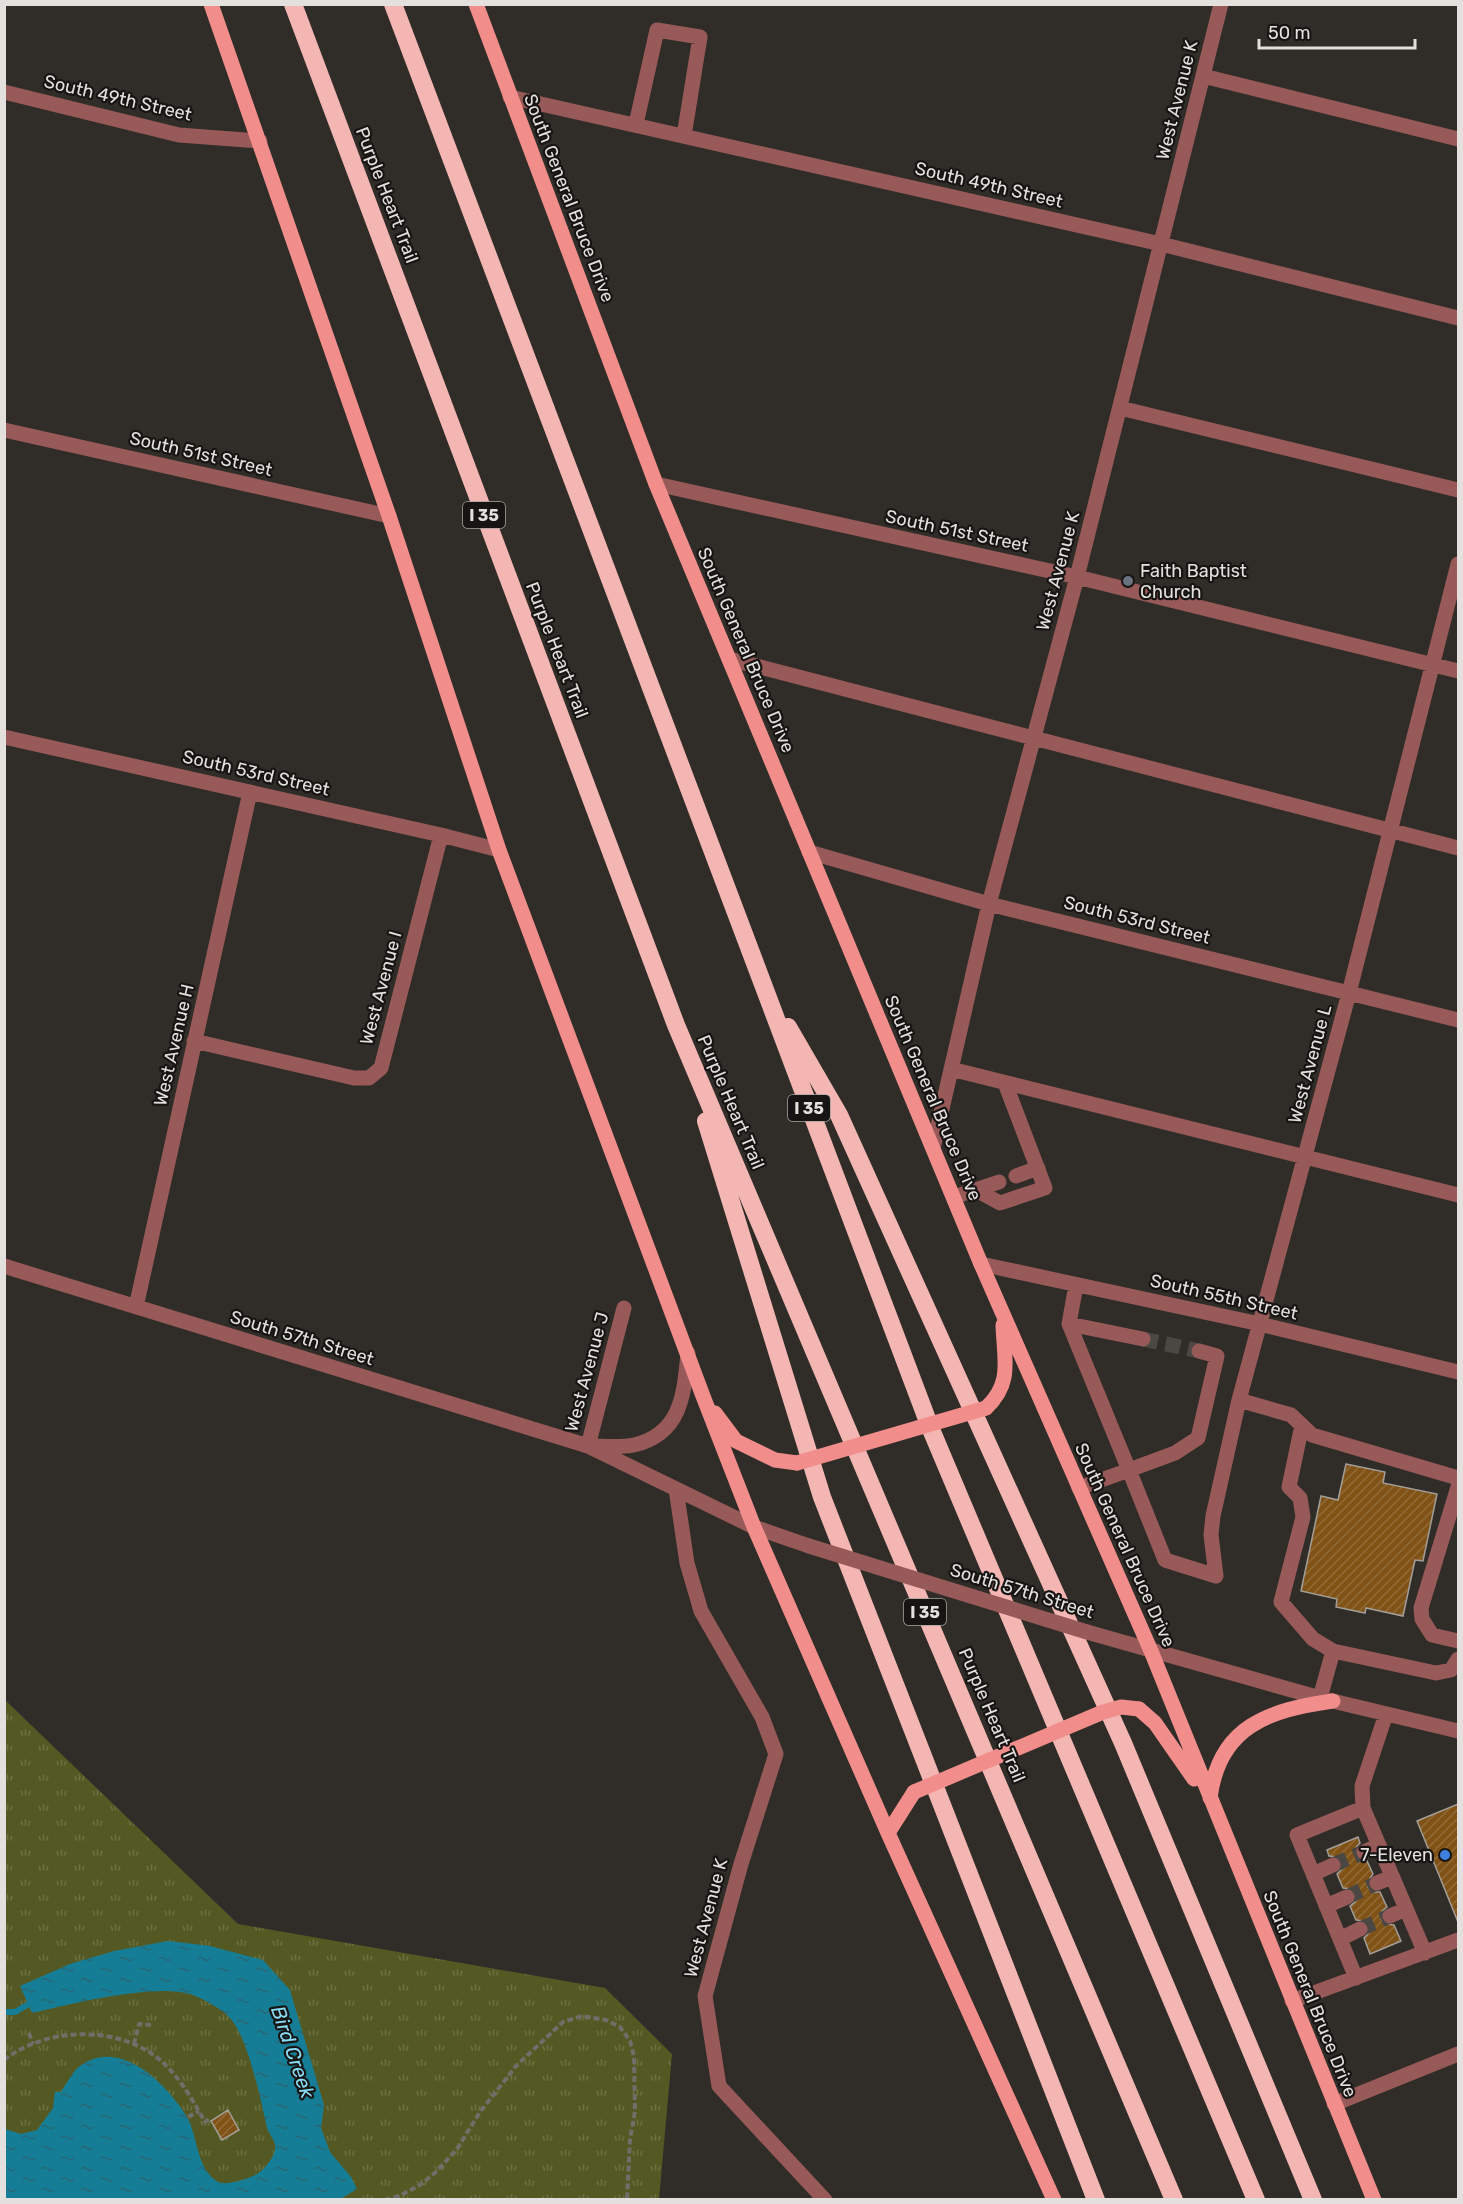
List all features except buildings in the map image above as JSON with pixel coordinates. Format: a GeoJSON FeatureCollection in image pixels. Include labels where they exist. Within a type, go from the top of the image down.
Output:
{"type":"FeatureCollection","features":[{"type":"Feature","properties":{"kind":"highway","name":"Purple Heart Trail"},"geometry":{"type":"LineString","coordinates":[[293,4],[676,1025],[1174,2199]]}},
{"type":"Feature","properties":{"kind":"highway","name":"I 35"},"geometry":{"type":"LineString","coordinates":[[393,4],[930,1427],[1256,2199]]}},
{"type":"Feature","properties":{"kind":"highway"},"geometry":{"type":"LineString","coordinates":[[762,983],[839,1115],[1123,1743],[1313,2199]]}},
{"type":"Feature","properties":{"kind":"highway"},"geometry":{"type":"LineString","coordinates":[[676,1025],[822,1497],[1096,2199]]}},
{"type":"Feature","properties":{"kind":"main road"},"geometry":{"type":"LineString","coordinates":[[210,4],[260,141],[389,516],[499,850],[703,1396],[754,1527],[888,1833],[1054,2199]]}},
{"type":"Feature","properties":{"kind":"main road","name":"South General Bruce Drive"},"geometry":{"type":"LineString","coordinates":[[476,4],[656,484],[981,1264],[1151,1651],[1210,1801],[1374,2199]]}},
{"type":"Feature","properties":{"kind":"main road"},"geometry":{"type":"LineString","coordinates":[[703,1396],[736,1441],[775,1460],[797,1463],[986,1408],[999,1395],[1005,1377],[1003,1315]]}},
{"type":"Feature","properties":{"kind":"main road"},"geometry":{"type":"LineString","coordinates":[[1210,1801],[1213,1775],[1226,1747],[1244,1729],[1279,1712],[1326,1700]]}},
{"type":"Feature","properties":{"kind":"main road"},"geometry":{"type":"LineString","coordinates":[[888,1833],[914,1792],[1103,1712],[1121,1707],[1139,1709],[1155,1723],[1210,1801]]}},
{"type":"Feature","properties":{"kind":"street","name":"West Avenue K"},"geometry":{"type":"LineString","coordinates":[[933,1148],[989,904],[1077,577],[1221,4]]}},
{"type":"Feature","properties":{"kind":"street"},"geometry":{"type":"LineString","coordinates":[[636,124],[657,30],[700,37],[684,136]]}},
{"type":"Feature","properties":{"kind":"street"},"geometry":{"type":"LineString","coordinates":[[1203,76],[1458,140]]}},
{"type":"Feature","properties":{"kind":"street","name":"South 49th Street"},"geometry":{"type":"LineString","coordinates":[[4,92],[178,135],[260,141]]}},
{"type":"Feature","properties":{"kind":"street","name":"South 49th Street"},"geometry":{"type":"LineString","coordinates":[[510,97],[1161,244],[1458,318]]}},
{"type":"Feature","properties":{"kind":"street"},"geometry":{"type":"LineString","coordinates":[[1120,408],[1458,490]]}},
{"type":"Feature","properties":{"kind":"street","name":"South 51st Street"},"geometry":{"type":"LineString","coordinates":[[4,430],[389,516]]}},
{"type":"Feature","properties":{"kind":"street","name":"South 51st Street"},"geometry":{"type":"LineString","coordinates":[[656,484],[1077,577],[1458,671]]}},
{"type":"Feature","properties":{"kind":"street","name":"West Avenue L"},"geometry":{"type":"LineString","coordinates":[[1130,1470],[1165,1560],[1216,1576],[1211,1535],[1213,1516],[1239,1400],[1349,993],[1434,666],[1458,564]]}},
{"type":"Feature","properties":{"kind":"street"},"geometry":{"type":"LineString","coordinates":[[729,659],[1458,848]]}},
{"type":"Feature","properties":{"kind":"street","name":"South 53rd Street"},"geometry":{"type":"LineString","coordinates":[[4,737],[499,850]]}},
{"type":"Feature","properties":{"kind":"street","name":"West Avenue H"},"geometry":{"type":"LineString","coordinates":[[136,1306],[250,792]]}},
{"type":"Feature","properties":{"kind":"street","name":"West Avenue I"},"geometry":{"type":"LineString","coordinates":[[195,1041],[354,1078],[369,1078],[381,1068],[441,835]]}},
{"type":"Feature","properties":{"kind":"street","name":"South 53rd Street"},"geometry":{"type":"LineString","coordinates":[[808,852],[989,904],[1458,1020]]}},
{"type":"Feature","properties":{"kind":"street"},"geometry":{"type":"LineString","coordinates":[[951,1069],[1458,1195]]}},
{"type":"Feature","properties":{"kind":"street"},"geometry":{"type":"LineString","coordinates":[[976,1190],[1000,1203],[1045,1188],[1005,1083]]}},
{"type":"Feature","properties":{"kind":"street"},"geometry":{"type":"LineString","coordinates":[[1016,1176],[1038,1168]]}},
{"type":"Feature","properties":{"kind":"street"},"geometry":{"type":"LineString","coordinates":[[954,1197],[999,1182]]}},
{"type":"Feature","properties":{"kind":"street","name":"South 55th Street"},"geometry":{"type":"LineString","coordinates":[[981,1264],[1260,1324],[1458,1372]]}},
{"type":"Feature","properties":{"kind":"street","name":"South 57th Street"},"geometry":{"type":"LineString","coordinates":[[4,1266],[588,1446],[754,1527],[809,1546],[1151,1651],[1326,1700],[1458,1731]]}},
{"type":"Feature","properties":{"kind":"street"},"geometry":{"type":"LineString","coordinates":[[1076,1285],[1069,1324],[1130,1470]]}},
{"type":"Feature","properties":{"kind":"street","name":"West Avenue J"},"geometry":{"type":"LineString","coordinates":[[588,1446],[624,1308]]}},
{"type":"Feature","properties":{"kind":"street"},"geometry":{"type":"LineString","coordinates":[[1069,1324],[1143,1339]]}},
{"type":"Feature","properties":{"kind":"street"},"geometry":{"type":"LineString","coordinates":[[1079,1488],[1175,1454],[1197,1438],[1217,1356],[1199,1351]]}},
{"type":"Feature","properties":{"kind":"street","name":"South 57th Street"},"geometry":{"type":"LineString","coordinates":[[588,1446],[635,1445],[656,1435],[673,1422],[681,1405],[688,1353]]}},
{"type":"Feature","properties":{"kind":"street"},"geometry":{"type":"LineString","coordinates":[[1239,1400],[1291,1415],[1312,1436],[1458,1478]]}},
{"type":"Feature","properties":{"kind":"street"},"geometry":{"type":"LineString","coordinates":[[1302,1425],[1289,1487],[1300,1498],[1303,1517],[1281,1602],[1313,1639],[1332,1651],[1436,1673],[1450,1670],[1458,1659]]}},
{"type":"Feature","properties":{"kind":"street"},"geometry":{"type":"LineString","coordinates":[[1458,1487],[1421,1608],[1422,1619],[1432,1635],[1458,1641]]}},
{"type":"Feature","properties":{"kind":"street","name":"West Avenue K"},"geometry":{"type":"LineString","coordinates":[[675,1489],[687,1563],[701,1611],[762,1717],[776,1754],[741,1864],[705,1996],[719,2086],[825,2199]]}},
{"type":"Feature","properties":{"kind":"street"},"geometry":{"type":"LineString","coordinates":[[1326,1700],[1332,1651]]}},
{"type":"Feature","properties":{"kind":"street"},"geometry":{"type":"LineString","coordinates":[[1386,1714],[1362,1786],[1362,1808],[1425,1953]]}},
{"type":"Feature","properties":{"kind":"street"},"geometry":{"type":"LineString","coordinates":[[1356,1978],[1297,1834],[1362,1808]]}},
{"type":"Feature","properties":{"kind":"street"},"geometry":{"type":"LineString","coordinates":[[1364,1852],[1379,1845]]}},
{"type":"Feature","properties":{"kind":"street"},"geometry":{"type":"LineString","coordinates":[[1314,1874],[1333,1865]]}},
{"type":"Feature","properties":{"kind":"street"},"geometry":{"type":"LineString","coordinates":[[1377,1884],[1392,1877]]}},
{"type":"Feature","properties":{"kind":"street"},"geometry":{"type":"LineString","coordinates":[[1326,1906],[1347,1897]]}},
{"type":"Feature","properties":{"kind":"street"},"geometry":{"type":"LineString","coordinates":[[1390,1916],[1406,1909]]}},
{"type":"Feature","properties":{"kind":"street"},"geometry":{"type":"LineString","coordinates":[[1340,1939],[1360,1929]]}},
{"type":"Feature","properties":{"kind":"street"},"geometry":{"type":"LineString","coordinates":[[1292,2001],[1458,1940]]}},
{"type":"Feature","properties":{"kind":"street"},"geometry":{"type":"LineString","coordinates":[[1334,2104],[1458,2054]]}},
{"type":"Feature","properties":{"kind":"path"},"geometry":{"type":"LineString","coordinates":[[385,2199],[399,2196],[420,2186],[436,2172],[457,2149],[480,2112],[516,2066],[563,2022],[582,2016],[606,2020],[620,2027],[630,2041],[634,2056],[635,2101],[627,2199]]}},
{"type":"Feature","properties":{"kind":"path"},"geometry":{"type":"LineString","coordinates":[[135,2044],[139,2024],[151,2025]]}},
{"type":"Feature","properties":{"kind":"path"},"geometry":{"type":"LineString","coordinates":[[29,2033],[33,2044]]}},
{"type":"Feature","properties":{"kind":"path"},"geometry":{"type":"LineString","coordinates":[[4,2060],[21,2047],[68,2035],[96,2034],[135,2044],[156,2057],[175,2076],[205,2122],[209,2120]]}},
{"type":"Feature","properties":{"kind":"path"},"geometry":{"type":"LineString","coordinates":[[188,2117],[199,2111]]}},
{"type":"Feature","properties":{"kind":"green space"},"geometry":{"type":"Polygon","coordinates":[[[4,1699],[238,1924],[605,1988],[672,2054],[659,2199],[5,2199],[4,1699]]]}},
{"type":"Feature","properties":{"kind":"water"},"geometry":{"type":"Polygon","coordinates":[[[168,1941],[210,1946],[263,1960],[290,1990],[324,2105],[321,2128],[330,2152],[351,2177],[357,2189],[342,2198],[316,2200],[5,2199],[5,2129],[21,2134],[37,2130],[53,2108],[55,2092],[61,2092],[80,2066],[95,2058],[111,2057],[126,2061],[141,2068],[168,2091],[179,2104],[191,2125],[205,2169],[218,2182],[232,2183],[249,2178],[260,2172],[270,2161],[275,2144],[267,2128],[248,2053],[236,2026],[221,2010],[190,1994],[155,1991],[112,1996],[32,2013],[20,1986],[70,1964],[114,1951],[168,1941]]]}},
{"type":"Feature","properties":{"kind":"waterway","name":"Bird Creek"},"geometry":{"type":"LineString","coordinates":[[4,2012],[15,2012],[34,2001]]}},
{"type":"Feature","properties":{"kind":"tunnel"},"geometry":{"type":"LineString","coordinates":[[1143,1339],[1199,1351]]}},
{"type":"Feature","properties":{"kind":"tunnel"},"geometry":{"type":"LineString","coordinates":[[1333,1865],[1364,1852]]}},
{"type":"Feature","properties":{"kind":"tunnel"},"geometry":{"type":"LineString","coordinates":[[1347,1897],[1377,1883]]}},
{"type":"Feature","properties":{"kind":"tunnel"},"geometry":{"type":"LineString","coordinates":[[1360,1929],[1390,1916]]}},
{"type":"Feature","properties":{"kind":"place","name":"Faith Baptist Church"},"geometry":{"type":"Point","coordinates":[1128,581]}},
{"type":"Feature","properties":{"kind":"place","name":"7-Eleven"},"geometry":{"type":"Point","coordinates":[1445,1855]}}]}
